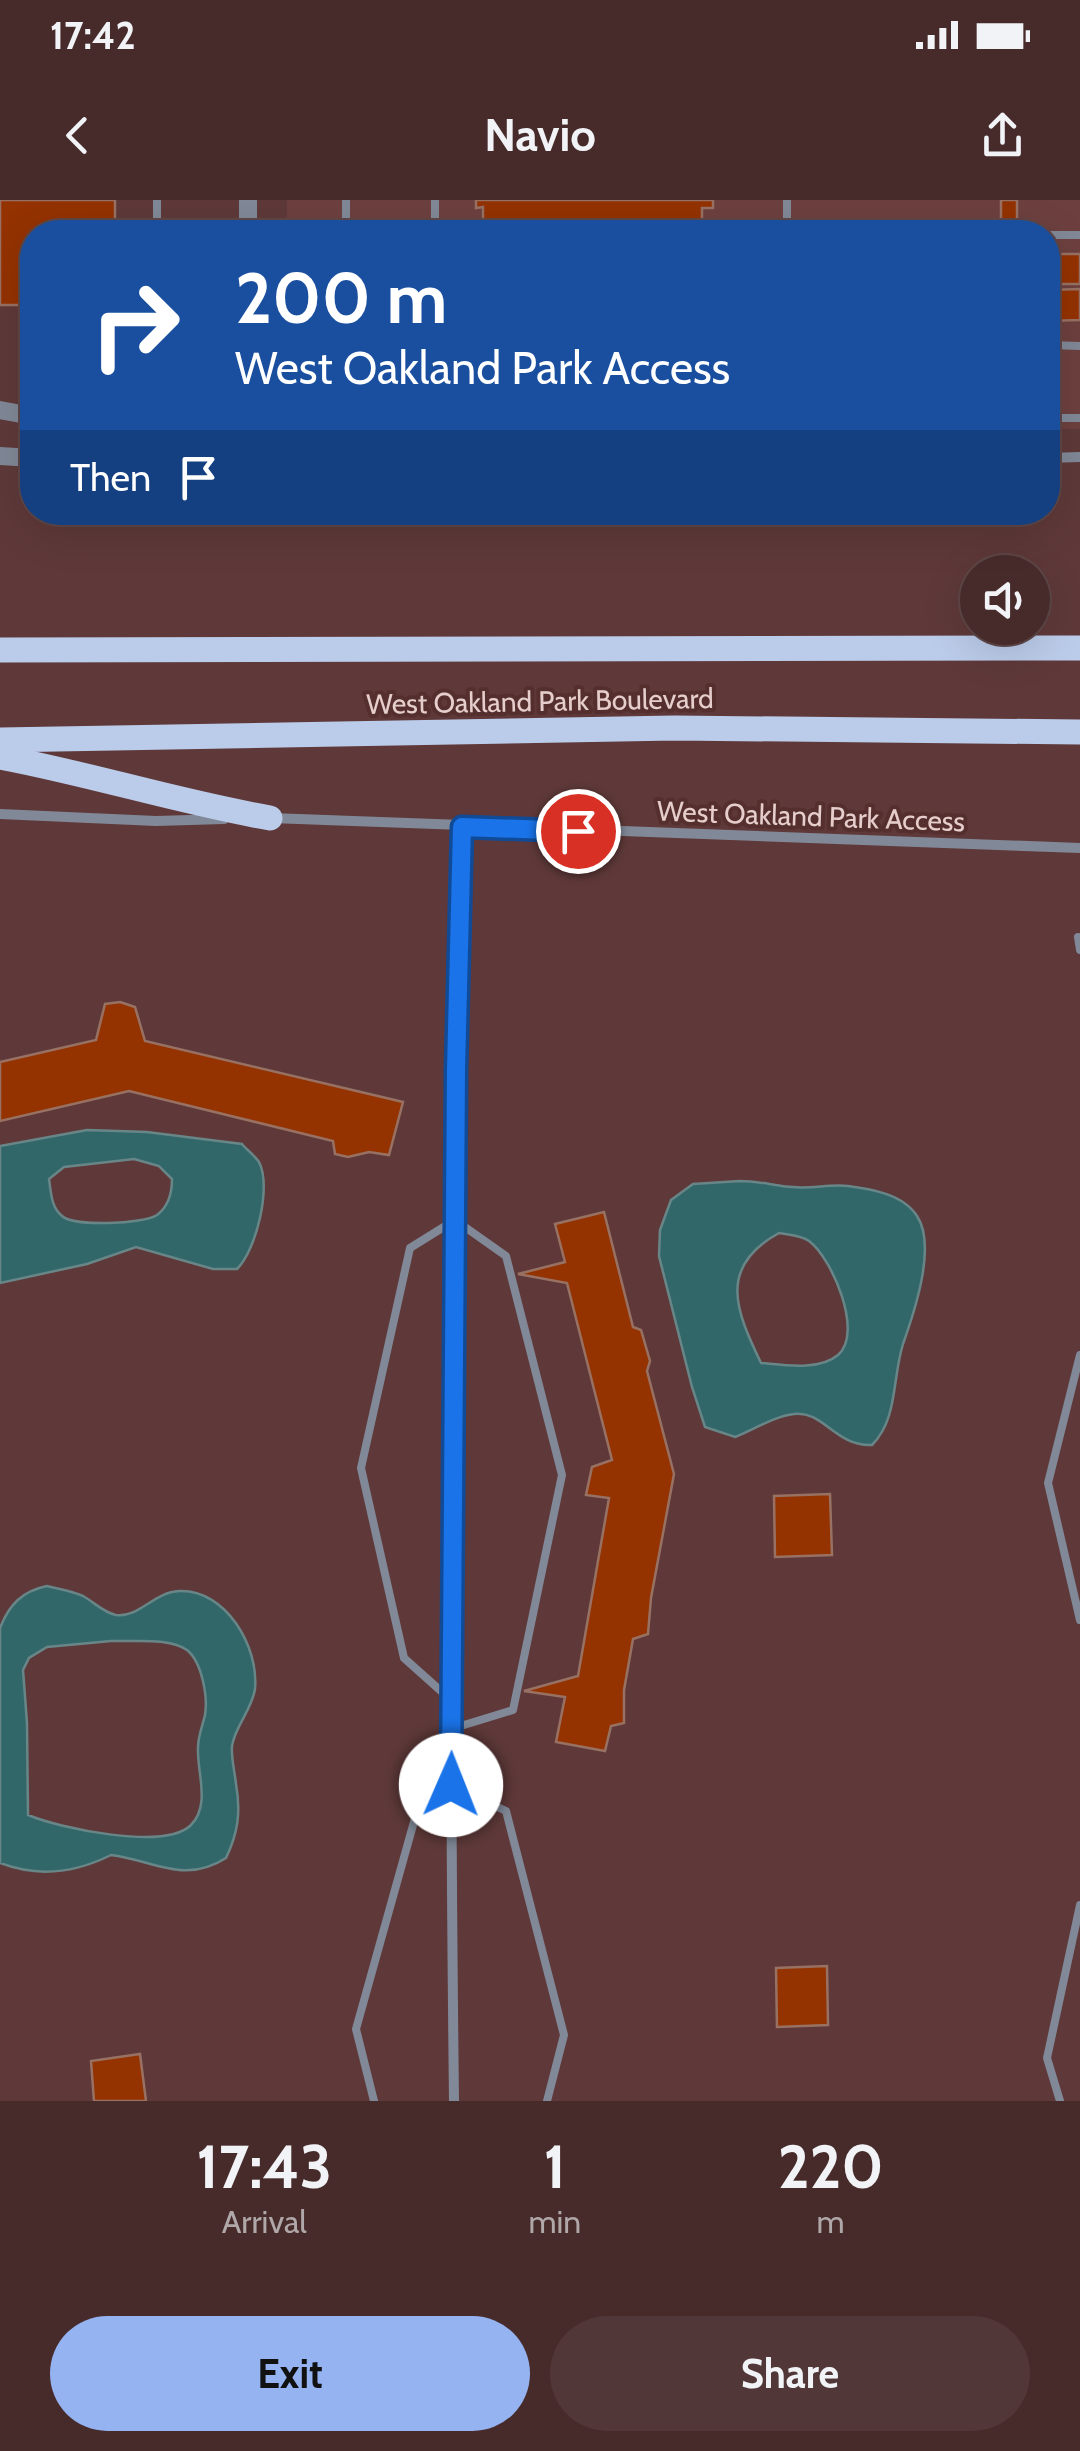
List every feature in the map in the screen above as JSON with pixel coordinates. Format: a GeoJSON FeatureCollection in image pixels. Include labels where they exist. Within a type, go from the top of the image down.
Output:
{"type":"FeatureCollection","features":[{"type":"Feature","properties":{"kind":"main road","name":"West Oakland Park Boulevard"},"geometry":{"type":"LineString","coordinates":[[0,650],[1080,648]]}},
{"type":"Feature","properties":{"kind":"main road","name":"West Oakland Park Boulevard"},"geometry":{"type":"LineString","coordinates":[[0,740],[675,728],[1080,732]]}},
{"type":"Feature","properties":{"kind":"main road"},"geometry":{"type":"LineString","coordinates":[[0,757],[75,771],[198,806],[270,818]]}},
{"type":"Feature","properties":{"kind":"street","name":"West Oakland Park Access"},"geometry":{"type":"LineString","coordinates":[[0,814],[156,821],[270,818],[1080,848]]}},
{"type":"Feature","properties":{"kind":"street"},"geometry":{"type":"LineString","coordinates":[[454,2101],[451,1700],[462,827]]}},
{"type":"Feature","properties":{"kind":"lane"},"geometry":{"type":"LineString","coordinates":[[1078,937],[1080,950]]}},
{"type":"Feature","properties":{"kind":"lane"},"geometry":{"type":"LineString","coordinates":[[451,1700],[404,1658],[361,1468],[410,1248],[455,1220],[506,1256],[562,1476],[513,1710],[451,1729]]}},
{"type":"Feature","properties":{"kind":"lane"},"geometry":{"type":"LineString","coordinates":[[1080,1355],[1048,1483],[1080,1620]]}},
{"type":"Feature","properties":{"kind":"lane"},"geometry":{"type":"LineString","coordinates":[[374,2101],[356,2028],[422,1793],[451,1785],[506,1811],[564,2036],[548,2101]]}},
{"type":"Feature","properties":{"kind":"lane"},"geometry":{"type":"LineString","coordinates":[[1060,2101],[1048,2058],[1080,1905]]}},
{"type":"Feature","properties":{"kind":"shaded area"},"geometry":{"type":"Polygon","coordinates":[[[287,200],[1080,200],[1080,429],[1060,429],[1060,220],[287,220],[287,200]]]}},
{"type":"Feature","properties":{"kind":"water"},"geometry":{"type":"Polygon","coordinates":[[[87,1130],[147,1132],[242,1144],[259,1162],[263,1173],[263,1202],[256,1234],[237,1269],[213,1269],[136,1247],[87,1264],[0,1283],[0,1146],[87,1130]],[[134,1159],[64,1167],[49,1179],[54,1204],[62,1216],[80,1222],[149,1218],[164,1208],[171,1189],[172,1179],[159,1166],[134,1159]]]}},
{"type":"Feature","properties":{"kind":"water"},"geometry":{"type":"Polygon","coordinates":[[[740,1181],[857,1187],[904,1202],[917,1216],[925,1244],[922,1280],[900,1357],[890,1411],[872,1445],[849,1440],[804,1414],[779,1417],[735,1437],[705,1427],[659,1256],[660,1230],[671,1200],[693,1184],[740,1181]],[[779,1233],[759,1246],[739,1275],[739,1308],[745,1326],[761,1363],[801,1366],[830,1360],[845,1344],[848,1330],[842,1296],[818,1250],[806,1239],[779,1233]]]}},
{"type":"Feature","properties":{"kind":"water"},"geometry":{"type":"Polygon","coordinates":[[[47,1586],[83,1596],[116,1615],[132,1613],[170,1592],[196,1593],[225,1610],[236,1624],[251,1656],[255,1689],[232,1746],[238,1813],[226,1858],[196,1870],[111,1855],[57,1871],[29,1871],[0,1863],[0,1628],[18,1600],[47,1586]],[[111,1641],[47,1647],[29,1658],[23,1670],[28,1815],[111,1835],[178,1833],[197,1817],[202,1800],[198,1747],[206,1708],[200,1671],[192,1655],[179,1646],[111,1641]]]}},
{"type":"Feature","properties":{"kind":"building"},"geometry":{"type":"Polygon","coordinates":[[[0,200],[115,200],[115,220],[20,220],[20,305],[0,305],[0,200]]]}},
{"type":"Feature","properties":{"kind":"building"},"geometry":{"type":"Polygon","coordinates":[[[476,200],[713,200],[713,208],[702,208],[702,220],[483,220],[483,207],[476,208],[476,200]]]}},
{"type":"Feature","properties":{"kind":"building"},"geometry":{"type":"Polygon","coordinates":[[[1001,200],[1017,200],[1017,220],[1001,220],[1001,200]]]}},
{"type":"Feature","properties":{"kind":"building"},"geometry":{"type":"Polygon","coordinates":[[[1060,254],[1080,254],[1080,284],[1060,284],[1060,254]]]}},
{"type":"Feature","properties":{"kind":"building"},"geometry":{"type":"Polygon","coordinates":[[[1080,289],[1080,320],[1060,321],[1060,290],[1080,289]]]}},
{"type":"Feature","properties":{"kind":"building"},"geometry":{"type":"Polygon","coordinates":[[[120,1002],[135,1007],[145,1041],[403,1102],[389,1155],[335,1154],[333,1141],[129,1091],[0,1121],[0,1062],[96,1040],[105,1004],[120,1002]]]}},
{"type":"Feature","properties":{"kind":"building"},"geometry":{"type":"Polygon","coordinates":[[[604,1212],[633,1327],[641,1330],[650,1361],[647,1371],[674,1474],[648,1634],[633,1639],[624,1690],[624,1723],[611,1726],[605,1751],[556,1742],[565,1697],[524,1691],[578,1676],[609,1498],[586,1495],[592,1467],[612,1460],[567,1283],[518,1274],[565,1262],[555,1224],[604,1212]]]}},
{"type":"Feature","properties":{"kind":"building"},"geometry":{"type":"Polygon","coordinates":[[[830,1494],[832,1555],[775,1557],[774,1496],[830,1494]]]}},
{"type":"Feature","properties":{"kind":"building"},"geometry":{"type":"Polygon","coordinates":[[[827,1966],[828,2025],[777,2027],[776,1968],[827,1966]]]}},
{"type":"Feature","properties":{"kind":"building"},"geometry":{"type":"Polygon","coordinates":[[[140,2054],[146,2101],[94,2101],[91,2061],[140,2054]]]}},
{"type":"Feature","properties":{"kind":"route"},"geometry":{"type":"LineString","coordinates":[[451,1785],[456,1070],[462,827],[578,831]]}}]}
